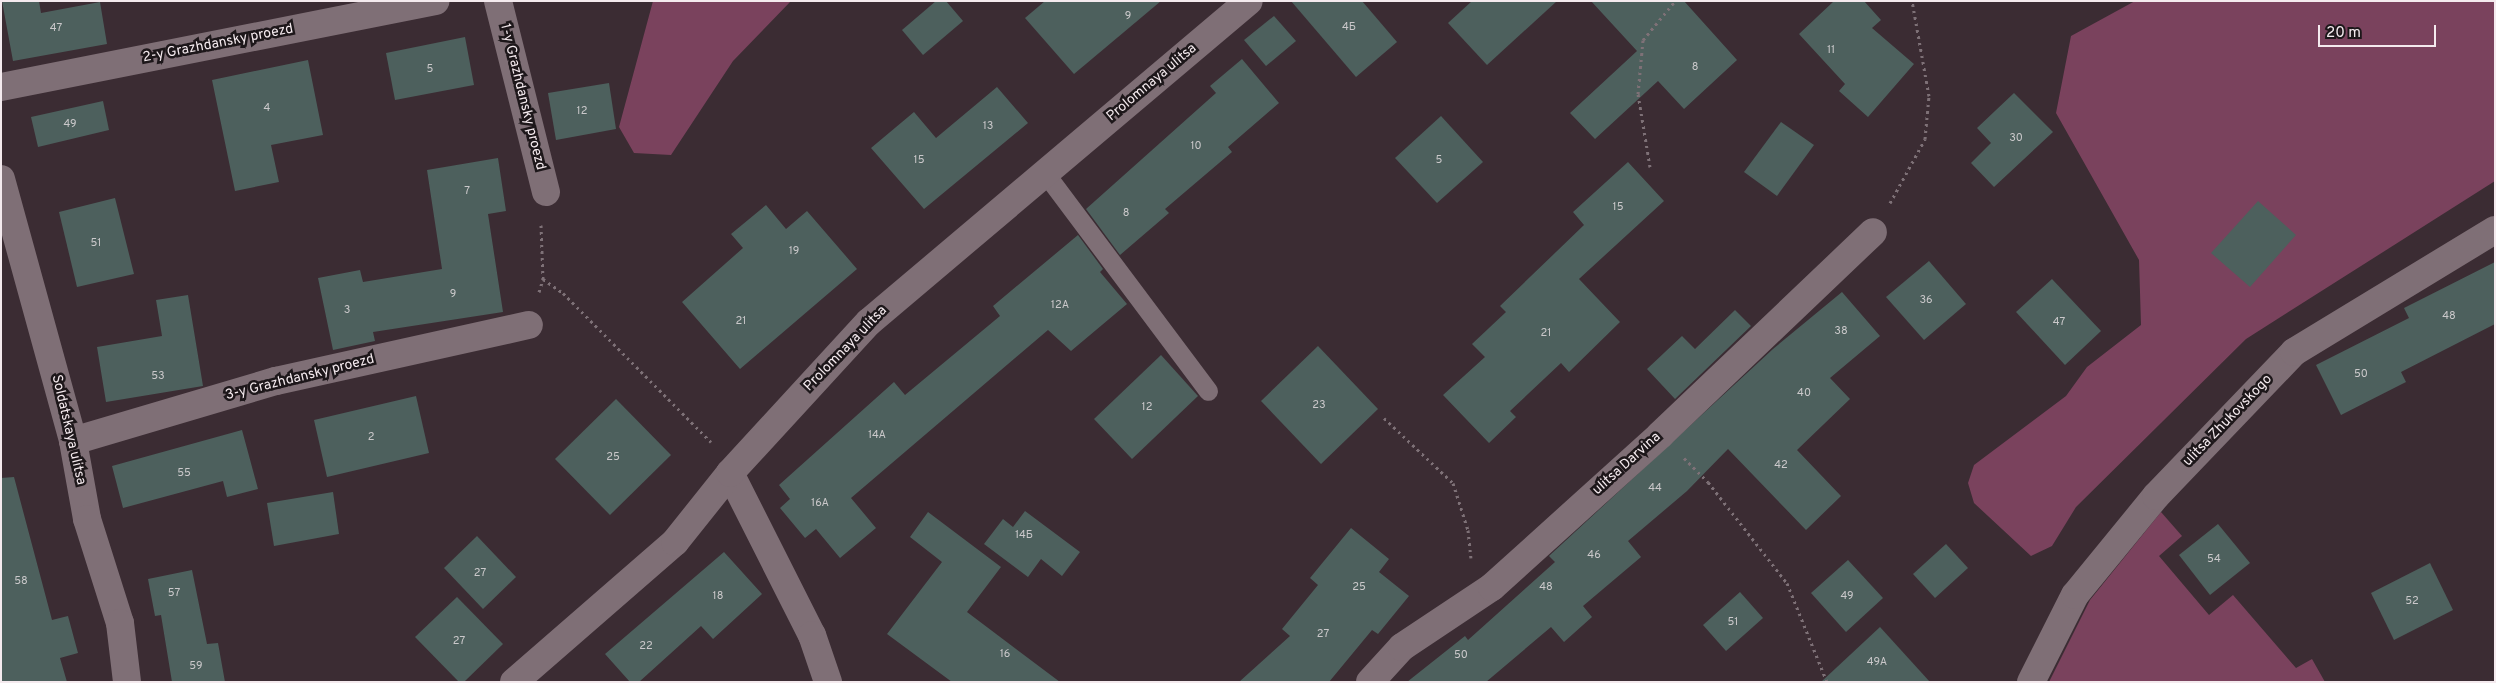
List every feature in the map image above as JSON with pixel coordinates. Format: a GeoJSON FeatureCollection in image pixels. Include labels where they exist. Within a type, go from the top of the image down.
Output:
{"type":"FeatureCollection","features":[{"type":"Feature","properties":{"kind":"street","name":"2-y Grazhdansky proezd"},"geometry":{"type":"LineString","coordinates":[[1,87],[436,1]]}},
{"type":"Feature","properties":{"kind":"street","name":"1-y Grazhdansky proezd"},"geometry":{"type":"LineString","coordinates":[[498,1],[546,192]]}},
{"type":"Feature","properties":{"kind":"street","name":"Prolomnaya ulitsa"},"geometry":{"type":"LineString","coordinates":[[514,682],[675,542],[730,473],[869,322],[1249,1]]}},
{"type":"Feature","properties":{"kind":"street","name":"Soldatskaya ulitsa"},"geometry":{"type":"LineString","coordinates":[[1,179],[73,441],[87,519],[120,623],[127,682]]}},
{"type":"Feature","properties":{"kind":"street","name":"ulitsa Zhukovskogo"},"geometry":{"type":"LineString","coordinates":[[2031,682],[2075,595],[2156,496],[2294,352],[2495,230]]}},
{"type":"Feature","properties":{"kind":"street","name":"ulitsa Darvina"},"geometry":{"type":"LineString","coordinates":[[1370,682],[1402,647],[1472,601],[1660,435],[1873,232]]}},
{"type":"Feature","properties":{"kind":"street","name":"3-y Grazhdansky proezd"},"geometry":{"type":"LineString","coordinates":[[73,441],[276,381],[529,324]]}},
{"type":"Feature","properties":{"kind":"street"},"geometry":{"type":"LineString","coordinates":[[730,473],[812,636],[828,682]]}},
{"type":"Feature","properties":{"kind":"lane"},"geometry":{"type":"LineString","coordinates":[[1045,173],[1208,391]]}},
{"type":"Feature","properties":{"kind":"path"},"geometry":{"type":"LineString","coordinates":[[1650,167],[1638,94],[1643,40],[1675,1]]}},
{"type":"Feature","properties":{"kind":"path"},"geometry":{"type":"LineString","coordinates":[[1873,232],[1925,139],[1929,96],[1912,1]]}},
{"type":"Feature","properties":{"kind":"path"},"geometry":{"type":"LineString","coordinates":[[546,192],[539,238],[543,279],[562,293],[719,450],[730,473]]}},
{"type":"Feature","properties":{"kind":"path"},"geometry":{"type":"LineString","coordinates":[[1384,418],[1453,483],[1468,530],[1472,601]]}},
{"type":"Feature","properties":{"kind":"path"},"geometry":{"type":"LineString","coordinates":[[1660,435],[1708,482],[1787,582],[1827,682]]}},
{"type":"Feature","properties":{"kind":"shaded area"},"geometry":{"type":"Polygon","coordinates":[[[653,1],[791,1],[733,61],[671,155],[634,153],[619,127],[653,1]]]}},
{"type":"Feature","properties":{"kind":"shaded area"},"geometry":{"type":"Polygon","coordinates":[[[2135,1],[2495,1],[2495,181],[2246,339],[2076,507],[2052,546],[2031,556],[1974,503],[1968,483],[1974,465],[2066,396],[2087,367],[2141,325],[2139,260],[2056,113],[2071,36],[2135,1]]]}},
{"type":"Feature","properties":{"kind":"shaded area"},"geometry":{"type":"Polygon","coordinates":[[[2161,512],[2182,536],[2159,556],[2209,615],[2233,595],[2296,668],[2312,659],[2325,682],[2049,682],[2090,600],[2161,512]]]}},
{"type":"Feature","properties":{"kind":"building"},"geometry":{"type":"Polygon","coordinates":[[[2,1],[39,1],[41,13],[100,2],[107,44],[13,61],[2,1]]]}},
{"type":"Feature","properties":{"kind":"building"},"geometry":{"type":"Polygon","coordinates":[[[936,1],[946,1],[963,21],[923,55],[902,30],[936,1]]]}},
{"type":"Feature","properties":{"kind":"building"},"geometry":{"type":"Polygon","coordinates":[[[1045,1],[1161,1],[1074,74],[1025,18],[1045,1]]]}},
{"type":"Feature","properties":{"kind":"building"},"geometry":{"type":"Polygon","coordinates":[[[1291,1],[1362,1],[1397,42],[1356,77],[1291,1]]]}},
{"type":"Feature","properties":{"kind":"building"},"geometry":{"type":"Polygon","coordinates":[[[1472,1],[1557,1],[1487,65],[1448,23],[1472,1]]]}},
{"type":"Feature","properties":{"kind":"building"},"geometry":{"type":"Polygon","coordinates":[[[1591,1],[1684,1],[1737,60],[1684,109],[1658,81],[1595,139],[1570,113],[1637,51],[1591,1]]]}},
{"type":"Feature","properties":{"kind":"building"},"geometry":{"type":"Polygon","coordinates":[[[1834,1],[1864,1],[1881,20],[1872,28],[1914,64],[1868,117],[1839,91],[1845,84],[1799,34],[1834,1]]]}},
{"type":"Feature","properties":{"kind":"building"},"geometry":{"type":"Polygon","coordinates":[[[1274,16],[1296,41],[1266,66],[1244,40],[1274,16]]]}},
{"type":"Feature","properties":{"kind":"building"},"geometry":{"type":"Polygon","coordinates":[[[465,37],[474,85],[395,100],[386,53],[465,37]]]}},
{"type":"Feature","properties":{"kind":"building"},"geometry":{"type":"Polygon","coordinates":[[[1242,59],[1279,103],[1228,147],[1232,152],[1165,209],[1169,213],[1120,255],[1086,209],[1216,93],[1210,86],[1242,59]]]}},
{"type":"Feature","properties":{"kind":"building"},"geometry":{"type":"Polygon","coordinates":[[[308,60],[323,135],[271,145],[279,182],[235,191],[212,80],[308,60]]]}},
{"type":"Feature","properties":{"kind":"building"},"geometry":{"type":"Polygon","coordinates":[[[609,83],[616,129],[556,140],[548,93],[609,83]]]}},
{"type":"Feature","properties":{"kind":"building"},"geometry":{"type":"Polygon","coordinates":[[[997,87],[1028,123],[924,209],[871,148],[914,112],[936,138],[997,87]]]}},
{"type":"Feature","properties":{"kind":"building"},"geometry":{"type":"Polygon","coordinates":[[[2014,93],[2053,132],[1994,187],[1971,163],[1991,143],[1977,128],[2014,93]]]}},
{"type":"Feature","properties":{"kind":"building"},"geometry":{"type":"Polygon","coordinates":[[[103,101],[109,130],[38,147],[31,117],[103,101]]]}},
{"type":"Feature","properties":{"kind":"building"},"geometry":{"type":"Polygon","coordinates":[[[1441,116],[1483,162],[1437,203],[1395,158],[1441,116]]]}},
{"type":"Feature","properties":{"kind":"building"},"geometry":{"type":"Polygon","coordinates":[[[1781,122],[1814,145],[1777,196],[1744,172],[1781,122]]]}},
{"type":"Feature","properties":{"kind":"building"},"geometry":{"type":"Polygon","coordinates":[[[498,158],[506,211],[488,214],[503,312],[373,332],[375,341],[333,350],[318,278],[360,270],[363,282],[442,269],[427,170],[498,158]]]}},
{"type":"Feature","properties":{"kind":"building"},"geometry":{"type":"Polygon","coordinates":[[[1628,162],[1664,201],[1579,279],[1620,322],[1569,372],[1561,363],[1510,411],[1516,417],[1489,443],[1443,395],[1485,357],[1472,344],[1506,312],[1500,306],[1584,225],[1573,212],[1628,162]]]}},
{"type":"Feature","properties":{"kind":"building"},"geometry":{"type":"Polygon","coordinates":[[[115,198],[134,274],[77,287],[59,212],[115,198]]]}},
{"type":"Feature","properties":{"kind":"building"},"geometry":{"type":"Polygon","coordinates":[[[2258,201],[2296,235],[2250,287],[2211,253],[2258,201]]]}},
{"type":"Feature","properties":{"kind":"building"},"geometry":{"type":"Polygon","coordinates":[[[766,205],[786,229],[807,211],[857,269],[740,369],[682,302],[743,248],[731,234],[766,205]]]}},
{"type":"Feature","properties":{"kind":"building"},"geometry":{"type":"Polygon","coordinates":[[[1078,235],[1103,269],[1100,272],[1127,304],[1071,351],[1048,330],[851,498],[876,528],[840,558],[816,529],[805,538],[780,508],[790,499],[779,485],[894,382],[905,395],[1000,316],[993,306],[1078,235]]]}},
{"type":"Feature","properties":{"kind":"building"},"geometry":{"type":"Polygon","coordinates":[[[1929,261],[1966,304],[1924,340],[1886,297],[1929,261]]]}},
{"type":"Feature","properties":{"kind":"building"},"geometry":{"type":"Polygon","coordinates":[[[2495,262],[2495,324],[2401,372],[2406,382],[2341,415],[2316,365],[2409,318],[2404,308],[2495,262]]]}},
{"type":"Feature","properties":{"kind":"building"},"geometry":{"type":"Polygon","coordinates":[[[2052,279],[2101,331],[2065,365],[2016,312],[2052,279]]]}},
{"type":"Feature","properties":{"kind":"building"},"geometry":{"type":"Polygon","coordinates":[[[1842,292],[1880,336],[1830,378],[1850,399],[1797,450],[1841,496],[1806,530],[1728,449],[1687,491],[1628,541],[1641,557],[1583,606],[1592,617],[1564,642],[1551,627],[1486,682],[1407,682],[1465,636],[1468,640],[1555,562],[1549,556],[1773,349],[1842,292]]]}},
{"type":"Feature","properties":{"kind":"building"},"geometry":{"type":"Polygon","coordinates":[[[188,295],[203,386],[106,402],[97,347],[162,336],[156,300],[188,295]]]}},
{"type":"Feature","properties":{"kind":"building"},"geometry":{"type":"Polygon","coordinates":[[[1735,310],[1751,326],[1675,399],[1647,369],[1682,336],[1695,349],[1735,310]]]}},
{"type":"Feature","properties":{"kind":"building"},"geometry":{"type":"Polygon","coordinates":[[[1318,346],[1378,409],[1321,464],[1261,401],[1318,346]]]}},
{"type":"Feature","properties":{"kind":"building"},"geometry":{"type":"Polygon","coordinates":[[[1161,355],[1198,396],[1132,459],[1094,419],[1161,355]]]}},
{"type":"Feature","properties":{"kind":"building"},"geometry":{"type":"Polygon","coordinates":[[[416,396],[429,453],[327,477],[314,420],[416,396]]]}},
{"type":"Feature","properties":{"kind":"building"},"geometry":{"type":"Polygon","coordinates":[[[616,399],[671,455],[610,515],[555,459],[616,399]]]}},
{"type":"Feature","properties":{"kind":"building"},"geometry":{"type":"Polygon","coordinates":[[[242,430],[258,489],[227,497],[223,481],[123,508],[112,466],[242,430]]]}},
{"type":"Feature","properties":{"kind":"building"},"geometry":{"type":"Polygon","coordinates":[[[14,477],[52,620],[68,616],[78,653],[60,658],[67,682],[1,682],[1,478],[14,477]]]}},
{"type":"Feature","properties":{"kind":"building"},"geometry":{"type":"Polygon","coordinates":[[[333,492],[339,534],[274,546],[267,503],[333,492]]]}},
{"type":"Feature","properties":{"kind":"building"},"geometry":{"type":"Polygon","coordinates":[[[1025,511],[1080,552],[1062,576],[1041,559],[1028,577],[984,544],[1003,519],[1013,527],[1025,511]]]}},
{"type":"Feature","properties":{"kind":"building"},"geometry":{"type":"Polygon","coordinates":[[[928,512],[1001,567],[967,612],[1060,682],[952,682],[887,634],[942,562],[910,537],[928,512]]]}},
{"type":"Feature","properties":{"kind":"building"},"geometry":{"type":"Polygon","coordinates":[[[2218,524],[2250,563],[2210,595],[2179,555],[2218,524]]]}},
{"type":"Feature","properties":{"kind":"building"},"geometry":{"type":"Polygon","coordinates":[[[1351,528],[1389,559],[1379,572],[1409,596],[1378,634],[1372,630],[1329,682],[1239,682],[1290,636],[1282,629],[1318,585],[1310,578],[1351,528]]]}},
{"type":"Feature","properties":{"kind":"building"},"geometry":{"type":"Polygon","coordinates":[[[477,536],[516,577],[483,609],[444,568],[477,536]]]}},
{"type":"Feature","properties":{"kind":"building"},"geometry":{"type":"Polygon","coordinates":[[[1946,544],[1968,568],[1935,598],[1913,574],[1946,544]]]}},
{"type":"Feature","properties":{"kind":"building"},"geometry":{"type":"Polygon","coordinates":[[[724,552],[762,594],[713,639],[701,626],[639,682],[630,682],[605,654],[724,552]]]}},
{"type":"Feature","properties":{"kind":"building"},"geometry":{"type":"Polygon","coordinates":[[[1848,560],[1883,598],[1846,632],[1811,593],[1848,560]]]}},
{"type":"Feature","properties":{"kind":"building"},"geometry":{"type":"Polygon","coordinates":[[[2430,563],[2453,610],[2394,640],[2371,593],[2430,563]]]}},
{"type":"Feature","properties":{"kind":"building"},"geometry":{"type":"Polygon","coordinates":[[[192,570],[207,644],[218,643],[225,682],[172,682],[161,615],[155,616],[148,579],[192,570]]]}},
{"type":"Feature","properties":{"kind":"building"},"geometry":{"type":"Polygon","coordinates":[[[1740,592],[1763,618],[1726,651],[1703,625],[1740,592]]]}},
{"type":"Feature","properties":{"kind":"building"},"geometry":{"type":"Polygon","coordinates":[[[457,597],[503,644],[464,682],[459,682],[415,637],[457,597]]]}},
{"type":"Feature","properties":{"kind":"building"},"geometry":{"type":"Polygon","coordinates":[[[1880,627],[1930,682],[1821,682],[1880,627]]]}}]}
